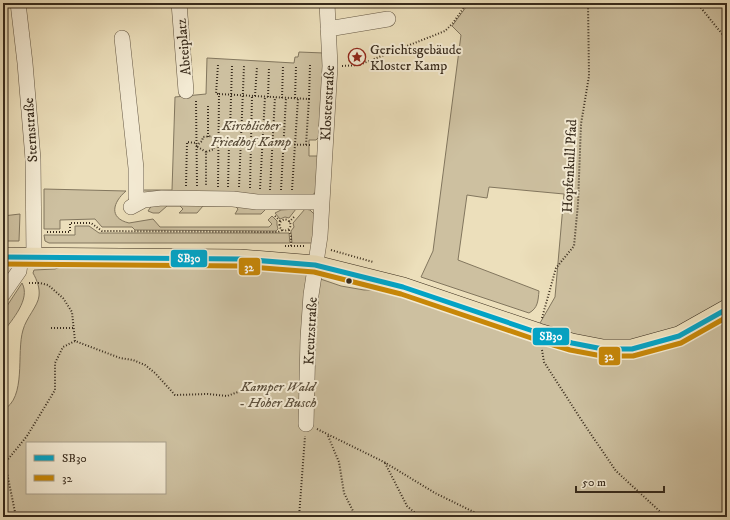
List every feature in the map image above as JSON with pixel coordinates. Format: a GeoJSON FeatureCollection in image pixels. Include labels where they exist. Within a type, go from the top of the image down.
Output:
{"type":"FeatureCollection","features":[{"type":"Feature","properties":{"kind":"main road"},"geometry":{"type":"LineString","coordinates":[[20,257],[240,259],[315,265],[403,287],[540,328],[572,343],[603,349],[632,349],[679,336],[727,309]]}},
{"type":"Feature","properties":{"kind":"street","name":"Sternstraße"},"geometry":{"type":"LineString","coordinates":[[3,294],[19,272],[20,257],[34,232],[32,152],[25,63],[18,3]]}},
{"type":"Feature","properties":{"kind":"street","name":"Abteiplatz"},"geometry":{"type":"LineString","coordinates":[[179,3],[191,96]]}},
{"type":"Feature","properties":{"kind":"street","name":"Klosterstraße"},"geometry":{"type":"LineString","coordinates":[[315,265],[320,236],[324,146],[330,66],[327,3]]}},
{"type":"Feature","properties":{"kind":"street"},"geometry":{"type":"LineString","coordinates":[[328,28],[388,19]]}},
{"type":"Feature","properties":{"kind":"street"},"geometry":{"type":"LineString","coordinates":[[122,38],[134,155],[135,205],[148,199],[162,198],[233,199],[257,202],[322,202]]}},
{"type":"Feature","properties":{"kind":"street","name":"Kreuzstraße"},"geometry":{"type":"LineString","coordinates":[[306,424],[308,338],[315,265]]}},
{"type":"Feature","properties":{"kind":"path"},"geometry":{"type":"LineString","coordinates":[[330,66],[359,65],[445,31],[453,23],[467,3]]}},
{"type":"Feature","properties":{"kind":"path","name":"Hopfenkull Pfad"},"geometry":{"type":"LineString","coordinates":[[540,328],[556,268],[574,246],[578,204],[581,124],[589,76],[588,3]]}},
{"type":"Feature","properties":{"kind":"path"},"geometry":{"type":"LineString","coordinates":[[697,3],[727,40]]}},
{"type":"Feature","properties":{"kind":"path"},"geometry":{"type":"LineString","coordinates":[[306,145],[310,64]]}},
{"type":"Feature","properties":{"kind":"path"},"geometry":{"type":"LineString","coordinates":[[218,66],[216,94],[309,99]]}},
{"type":"Feature","properties":{"kind":"path"},"geometry":{"type":"LineString","coordinates":[[232,66],[230,130],[240,130]]}},
{"type":"Feature","properties":{"kind":"path"},"geometry":{"type":"LineString","coordinates":[[239,190],[240,130],[244,66]]}},
{"type":"Feature","properties":{"kind":"path"},"geometry":{"type":"LineString","coordinates":[[282,98],[283,66]]}},
{"type":"Feature","properties":{"kind":"path"},"geometry":{"type":"LineString","coordinates":[[252,96],[250,191],[292,190],[295,145],[296,67]]}},
{"type":"Feature","properties":{"kind":"path"},"geometry":{"type":"LineString","coordinates":[[255,96],[257,68]]}},
{"type":"Feature","properties":{"kind":"path"},"geometry":{"type":"LineString","coordinates":[[260,191],[269,68]]}},
{"type":"Feature","properties":{"kind":"path"},"geometry":{"type":"LineString","coordinates":[[218,190],[217,144],[219,94]]}},
{"type":"Feature","properties":{"kind":"path"},"geometry":{"type":"LineString","coordinates":[[191,96],[196,143],[196,187]]}},
{"type":"Feature","properties":{"kind":"path"},"geometry":{"type":"LineString","coordinates":[[270,191],[275,97]]}},
{"type":"Feature","properties":{"kind":"path"},"geometry":{"type":"LineString","coordinates":[[281,191],[286,98]]}},
{"type":"Feature","properties":{"kind":"path"},"geometry":{"type":"LineString","coordinates":[[208,104],[208,136]]}},
{"type":"Feature","properties":{"kind":"path"},"geometry":{"type":"LineString","coordinates":[[196,146],[202,141],[203,137],[208,136],[212,136],[217,144]]}},
{"type":"Feature","properties":{"kind":"path"},"geometry":{"type":"LineString","coordinates":[[186,187],[187,142],[196,143]]}},
{"type":"Feature","properties":{"kind":"path"},"geometry":{"type":"LineString","coordinates":[[217,144],[284,144],[324,146]]}},
{"type":"Feature","properties":{"kind":"path"},"geometry":{"type":"LineString","coordinates":[[206,152],[214,149],[217,144]]}},
{"type":"Feature","properties":{"kind":"path"},"geometry":{"type":"LineString","coordinates":[[228,190],[229,144]]}},
{"type":"Feature","properties":{"kind":"path"},"geometry":{"type":"LineString","coordinates":[[196,146],[206,152]]}},
{"type":"Feature","properties":{"kind":"path"},"geometry":{"type":"LineString","coordinates":[[206,152],[206,186]]}},
{"type":"Feature","properties":{"kind":"path"},"geometry":{"type":"LineString","coordinates":[[271,212],[281,222],[280,227],[282,230]]}},
{"type":"Feature","properties":{"kind":"path"},"geometry":{"type":"LineString","coordinates":[[281,222],[283,220],[288,221],[290,224],[289,229],[291,246]]}},
{"type":"Feature","properties":{"kind":"path"},"geometry":{"type":"LineString","coordinates":[[34,232],[70,232],[70,223],[91,223],[102,232],[278,232],[289,229]]}},
{"type":"Feature","properties":{"kind":"path"},"geometry":{"type":"LineString","coordinates":[[29,283],[48,285],[62,298],[72,312],[75,341]]}},
{"type":"Feature","properties":{"kind":"path"},"geometry":{"type":"LineString","coordinates":[[51,328],[73,328]]}},
{"type":"Feature","properties":{"kind":"path"},"geometry":{"type":"LineString","coordinates":[[540,328],[544,362],[584,424],[616,471],[666,517]]}},
{"type":"Feature","properties":{"kind":"path"},"geometry":{"type":"LineString","coordinates":[[16,517],[4,462],[27,436],[55,390],[55,363],[63,347],[75,341],[120,358],[133,360],[156,373],[175,395],[208,394],[227,396],[255,386]]}},
{"type":"Feature","properties":{"kind":"path"},"geometry":{"type":"LineString","coordinates":[[298,517],[306,424],[384,462],[436,493],[484,517]]}},
{"type":"Feature","properties":{"kind":"path"},"geometry":{"type":"LineString","coordinates":[[327,435],[339,462],[344,493],[356,517]]}},
{"type":"Feature","properties":{"kind":"path"},"geometry":{"type":"LineString","coordinates":[[384,462],[407,506],[420,517]]}},
{"type":"Feature","properties":{"kind":"green space","name":"Kamper Wald - Hoher Busch"},"geometry":{"type":"Polygon","coordinates":[[[469,3],[727,3],[727,517],[3,517],[3,410],[10,404],[15,396],[18,385],[23,330],[39,296],[38,284],[33,273],[34,270],[55,269],[63,266],[245,268],[300,272],[341,286],[364,290],[389,290],[539,333],[540,323],[555,297],[564,194],[489,187],[487,198],[467,195],[458,260],[539,291],[536,306],[529,313],[421,277],[433,251],[461,35],[452,26],[469,3]]]}},
{"type":"Feature","properties":{"kind":"green space","name":"Kirchlicher Friedhof Kamp"},"geometry":{"type":"Polygon","coordinates":[[[299,52],[324,53],[320,136],[316,140],[309,140],[309,156],[319,156],[316,192],[311,196],[143,193],[143,190],[172,190],[175,97],[206,94],[207,58],[294,63],[295,57],[298,57],[299,52]]]}},
{"type":"Feature","properties":{"kind":"green space"},"geometry":{"type":"Polygon","coordinates":[[[44,189],[126,191],[118,200],[115,214],[122,221],[129,223],[153,219],[160,227],[269,227],[272,224],[268,220],[272,216],[277,221],[278,229],[276,231],[135,230],[132,227],[102,227],[95,219],[60,220],[60,229],[44,229],[44,189]]]}},
{"type":"Feature","properties":{"kind":"green space"},"geometry":{"type":"Polygon","coordinates":[[[164,202],[233,203],[254,208],[267,208],[261,214],[235,214],[238,209],[235,206],[203,206],[197,213],[179,213],[183,209],[180,206],[167,206],[159,213],[148,211],[152,205],[164,202]]]}},
{"type":"Feature","properties":{"kind":"green space"},"geometry":{"type":"Polygon","coordinates":[[[296,209],[289,218],[285,217],[280,219],[275,213],[281,210],[296,209]]]}},
{"type":"Feature","properties":{"kind":"green space"},"geometry":{"type":"Polygon","coordinates":[[[305,209],[310,210],[315,215],[314,243],[292,243],[291,231],[294,227],[293,223],[305,209]]]}},
{"type":"Feature","properties":{"kind":"green space"},"geometry":{"type":"Polygon","coordinates":[[[20,214],[19,241],[3,241],[3,216],[20,214]]]}},
{"type":"Feature","properties":{"kind":"green space"},"geometry":{"type":"Polygon","coordinates":[[[75,226],[89,226],[99,233],[289,233],[290,243],[49,243],[45,241],[44,235],[75,235],[75,226]]]}},
{"type":"Feature","properties":{"kind":"green space"},"geometry":{"type":"Polygon","coordinates":[[[22,283],[24,296],[22,302],[19,309],[3,332],[3,312],[22,283]]]}},
{"type":"Feature","properties":{"kind":"transit line","name":"SB30"},"geometry":{"type":"LineString","coordinates":[[3,257],[240,259],[315,265],[403,287],[539,333],[572,343],[603,349],[632,349],[679,336],[727,309]]}},
{"type":"Feature","properties":{"kind":"transit line","name":"32"},"geometry":{"type":"LineString","coordinates":[[3,264],[240,266],[314,272],[401,294],[537,340],[570,350],[602,356],[633,356],[681,343],[727,317]]}},
{"type":"Feature","properties":{"kind":"place","name":"Gerichtsgebäude Kloster Kamp"},"geometry":{"type":"Point","coordinates":[357,57]}}]}
